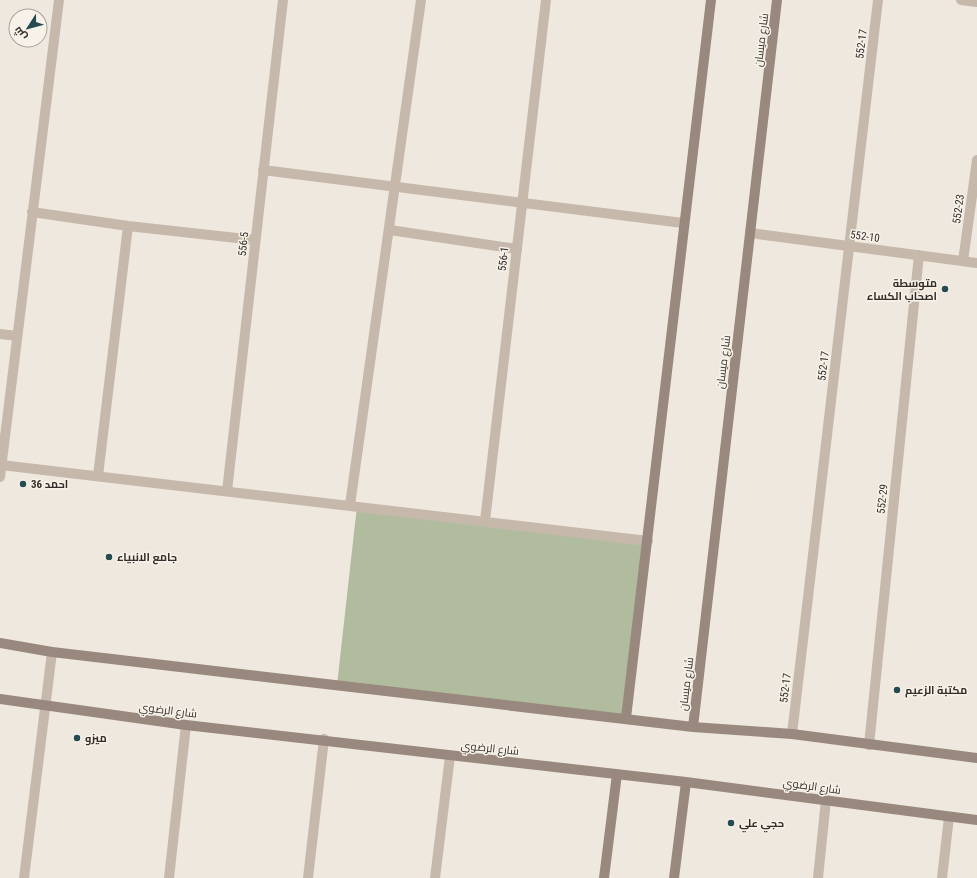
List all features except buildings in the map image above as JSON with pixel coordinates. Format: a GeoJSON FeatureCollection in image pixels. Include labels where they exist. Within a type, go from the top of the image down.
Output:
{"type":"FeatureCollection","features":[{"type":"Feature","properties":{"kind":"street"},"geometry":{"type":"LineString","coordinates":[[0,477],[59,0]]}},
{"type":"Feature","properties":{"kind":"street","name":"556-5"},"geometry":{"type":"LineString","coordinates":[[227,491],[282,0]]}},
{"type":"Feature","properties":{"kind":"street"},"geometry":{"type":"LineString","coordinates":[[350,506],[390,230],[421,0]]}},
{"type":"Feature","properties":{"kind":"street","name":"556-1"},"geometry":{"type":"LineString","coordinates":[[485,522],[546,0]]}},
{"type":"Feature","properties":{"kind":"street"},"geometry":{"type":"LineString","coordinates":[[626,718],[648,540],[683,223],[711,0]]}},
{"type":"Feature","properties":{"kind":"street","name":"شارع ميسان"},"geometry":{"type":"LineString","coordinates":[[693,727],[777,0]]}},
{"type":"Feature","properties":{"kind":"street","name":"552-17"},"geometry":{"type":"LineString","coordinates":[[792,734],[878,0]]}},
{"type":"Feature","properties":{"kind":"street"},"geometry":{"type":"LineString","coordinates":[[961,0],[977,2]]}},
{"type":"Feature","properties":{"kind":"street","name":"552-23"},"geometry":{"type":"LineString","coordinates":[[963,261],[977,160]]}},
{"type":"Feature","properties":{"kind":"street"},"geometry":{"type":"LineString","coordinates":[[263,170],[683,223]]}},
{"type":"Feature","properties":{"kind":"street"},"geometry":{"type":"LineString","coordinates":[[32,212],[128,226],[255,240]]}},
{"type":"Feature","properties":{"kind":"street"},"geometry":{"type":"LineString","coordinates":[[98,476],[128,226]]}},
{"type":"Feature","properties":{"kind":"street"},"geometry":{"type":"LineString","coordinates":[[390,230],[517,249]]}},
{"type":"Feature","properties":{"kind":"street","name":"552-10"},"geometry":{"type":"LineString","coordinates":[[750,233],[977,263]]}},
{"type":"Feature","properties":{"kind":"street","name":"552-29"},"geometry":{"type":"LineString","coordinates":[[869,745],[919,255]]}},
{"type":"Feature","properties":{"kind":"street"},"geometry":{"type":"LineString","coordinates":[[0,334],[17,336]]}},
{"type":"Feature","properties":{"kind":"street"},"geometry":{"type":"LineString","coordinates":[[2,465],[648,540]]}},
{"type":"Feature","properties":{"kind":"street"},"geometry":{"type":"LineString","coordinates":[[0,643],[52,652],[693,727],[792,734],[977,758]]}},
{"type":"Feature","properties":{"kind":"street"},"geometry":{"type":"LineString","coordinates":[[24,878],[52,652]]}},
{"type":"Feature","properties":{"kind":"street","name":"شارع الرضوي"},"geometry":{"type":"LineString","coordinates":[[0,699],[186,725],[324,739],[450,756],[686,782],[977,820]]}},
{"type":"Feature","properties":{"kind":"street"},"geometry":{"type":"LineString","coordinates":[[169,878],[186,725]]}},
{"type":"Feature","properties":{"kind":"street"},"geometry":{"type":"LineString","coordinates":[[308,878],[324,739]]}},
{"type":"Feature","properties":{"kind":"street"},"geometry":{"type":"LineString","coordinates":[[435,878],[450,756]]}},
{"type":"Feature","properties":{"kind":"street"},"geometry":{"type":"LineString","coordinates":[[604,878],[616,774]]}},
{"type":"Feature","properties":{"kind":"street"},"geometry":{"type":"LineString","coordinates":[[674,878],[686,782]]}},
{"type":"Feature","properties":{"kind":"street"},"geometry":{"type":"LineString","coordinates":[[818,878],[826,800]]}},
{"type":"Feature","properties":{"kind":"street"},"geometry":{"type":"LineString","coordinates":[[942,878],[949,816]]}},
{"type":"Feature","properties":{"kind":"green space"},"geometry":{"type":"Polygon","coordinates":[[[357,506],[648,541],[626,718],[337,685],[357,506]]]}},
{"type":"Feature","properties":{"kind":"place","name":"متوسطة اصحاب الكساء"},"geometry":{"type":"Point","coordinates":[945,289]}},
{"type":"Feature","properties":{"kind":"place","name":"احمد 36"},"geometry":{"type":"Point","coordinates":[23,484]}},
{"type":"Feature","properties":{"kind":"place","name":"جامع الانبياء"},"geometry":{"type":"Point","coordinates":[109,557]}},
{"type":"Feature","properties":{"kind":"place","name":"مكتبة الزعيم"},"geometry":{"type":"Point","coordinates":[897,690]}},
{"type":"Feature","properties":{"kind":"place","name":"ميزو"},"geometry":{"type":"Point","coordinates":[77,738]}},
{"type":"Feature","properties":{"kind":"place","name":"حجي علي"},"geometry":{"type":"Point","coordinates":[731,823]}}]}
